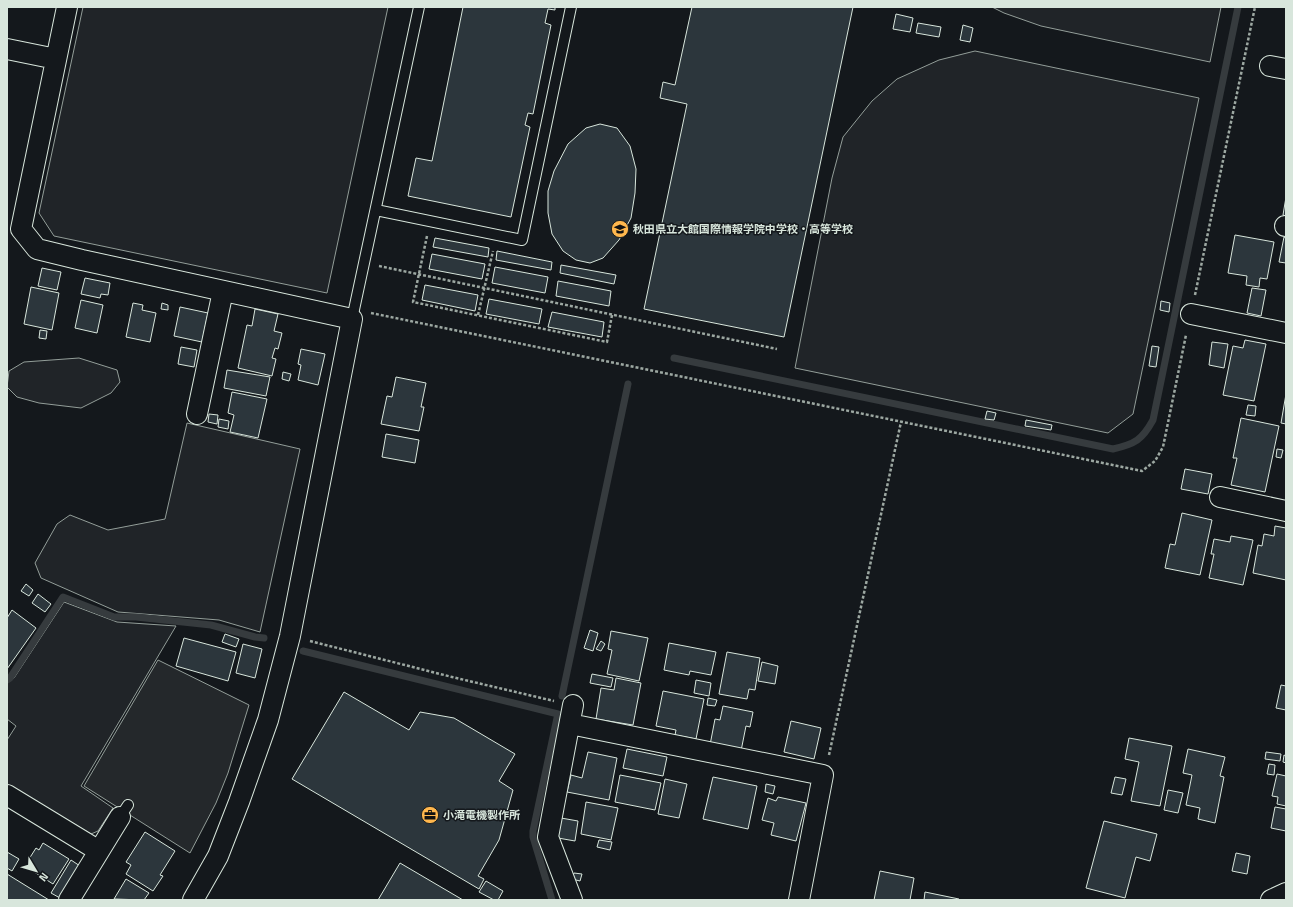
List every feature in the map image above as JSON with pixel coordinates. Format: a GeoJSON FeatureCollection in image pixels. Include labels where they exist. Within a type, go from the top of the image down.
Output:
{"type":"FeatureCollection","features":[{"type":"Feature","properties":{"kind":"street"},"geometry":{"type":"LineString","coordinates":[[67,7],[21,229],[37,249],[224,291],[353,314],[290,636],[268,720],[218,856],[193,900]]}},
{"type":"Feature","properties":{"kind":"street"},"geometry":{"type":"LineString","coordinates":[[7,49],[56,59]]}},
{"type":"Feature","properties":{"kind":"street"},"geometry":{"type":"LineString","coordinates":[[197,414],[224,291]]}},
{"type":"Feature","properties":{"kind":"street"},"geometry":{"type":"LineString","coordinates":[[1191,314],[1286,333]]}},
{"type":"Feature","properties":{"kind":"street"},"geometry":{"type":"LineString","coordinates":[[1220,497],[1286,511]]}},
{"type":"Feature","properties":{"kind":"street"},"geometry":{"type":"LineString","coordinates":[[572,900],[548,838],[572,715],[823,775],[799,900]]}},
{"type":"Feature","properties":{"kind":"street"},"geometry":{"type":"LineString","coordinates":[[7,795],[99,851]]}},
{"type":"Feature","properties":{"kind":"street"},"geometry":{"type":"LineString","coordinates":[[68,900],[124,811]]}},
{"type":"Feature","properties":{"kind":"street"},"geometry":{"type":"LineString","coordinates":[[1271,900],[1286,893]]}},
{"type":"Feature","properties":{"kind":"lane"},"geometry":{"type":"LineString","coordinates":[[353,314],[420,7]]}},
{"type":"Feature","properties":{"kind":"lane"},"geometry":{"type":"LineString","coordinates":[[376,210],[522,240],[571,7]]}},
{"type":"Feature","properties":{"kind":"path"},"geometry":{"type":"LineString","coordinates":[[353,314],[901,422],[1142,472],[1155,461],[1163,446],[1255,7]]}},
{"type":"Feature","properties":{"kind":"path"},"geometry":{"type":"LineString","coordinates":[[430,221],[413,302],[607,342],[612,315]]}},
{"type":"Feature","properties":{"kind":"path"},"geometry":{"type":"LineString","coordinates":[[478,315],[497,235]]}},
{"type":"Feature","properties":{"kind":"path"},"geometry":{"type":"LineString","coordinates":[[364,263],[778,349]]}},
{"type":"Feature","properties":{"kind":"path"},"geometry":{"type":"LineString","coordinates":[[823,775],[828,762],[901,422]]}},
{"type":"Feature","properties":{"kind":"path"},"geometry":{"type":"LineString","coordinates":[[290,636],[452,677],[572,715]]}},
{"type":"Feature","properties":{"kind":"shaded area"},"geometry":{"type":"Polygon","coordinates":[[[83,7],[388,7],[327,293],[54,236],[39,213],[83,7]]]}},
{"type":"Feature","properties":{"kind":"shaded area"},"geometry":{"type":"Polygon","coordinates":[[[992,7],[1221,7],[1210,62],[1041,26],[1004,13],[992,7]]]}},
{"type":"Feature","properties":{"kind":"shaded area"},"geometry":{"type":"Polygon","coordinates":[[[975,51],[1199,98],[1133,414],[1108,433],[795,368],[832,178],[843,137],[872,101],[897,79],[939,60],[975,51]]]}},
{"type":"Feature","properties":{"kind":"shaded area"},"geometry":{"type":"Polygon","coordinates":[[[79,358],[117,370],[120,382],[111,393],[81,408],[39,403],[17,397],[7,387],[9,371],[24,362],[79,358]]]}},
{"type":"Feature","properties":{"kind":"shaded area"},"geometry":{"type":"Polygon","coordinates":[[[187,423],[300,449],[260,632],[219,620],[118,612],[41,578],[35,563],[57,524],[70,515],[108,530],[165,519],[187,423]]]}},
{"type":"Feature","properties":{"kind":"shaded area"},"geometry":{"type":"Polygon","coordinates":[[[64,602],[117,622],[176,626],[81,786],[113,808],[98,831],[91,834],[7,784],[7,740],[16,726],[7,719],[7,683],[14,678],[64,602]]]}},
{"type":"Feature","properties":{"kind":"shaded area"},"geometry":{"type":"Polygon","coordinates":[[[158,660],[249,705],[228,773],[216,803],[190,853],[84,786],[158,660]]]}},
{"type":"Feature","properties":{"kind":"building"},"geometry":{"type":"Polygon","coordinates":[[[463,7],[555,7],[555,10],[548,9],[545,23],[551,25],[533,114],[528,113],[525,125],[530,127],[511,217],[408,196],[416,158],[432,161],[463,7]]]}},
{"type":"Feature","properties":{"kind":"building"},"geometry":{"type":"Polygon","coordinates":[[[692,7],[853,7],[784,337],[644,309],[687,104],[660,98],[663,82],[675,85],[692,7]]]}},
{"type":"Feature","properties":{"kind":"building"},"geometry":{"type":"Polygon","coordinates":[[[896,14],[913,18],[910,32],[893,29],[896,14]]]}},
{"type":"Feature","properties":{"kind":"building"},"geometry":{"type":"Polygon","coordinates":[[[918,23],[941,27],[939,37],[916,33],[918,23]]]}},
{"type":"Feature","properties":{"kind":"building"},"geometry":{"type":"Polygon","coordinates":[[[963,25],[973,28],[970,42],[960,40],[963,25]]]}},
{"type":"Feature","properties":{"kind":"building"},"geometry":{"type":"Polygon","coordinates":[[[600,124],[617,128],[630,146],[636,169],[635,193],[631,218],[619,240],[603,258],[590,263],[576,260],[563,251],[552,234],[548,213],[548,191],[554,171],[568,144],[586,128],[600,124]]]}},
{"type":"Feature","properties":{"kind":"building"},"geometry":{"type":"Polygon","coordinates":[[[1286,197],[1286,216],[1283,215],[1286,197]]]}},
{"type":"Feature","properties":{"kind":"building"},"geometry":{"type":"Polygon","coordinates":[[[1235,235],[1274,242],[1267,279],[1260,278],[1259,287],[1246,285],[1247,276],[1228,273],[1235,235]]]}},
{"type":"Feature","properties":{"kind":"building"},"geometry":{"type":"Polygon","coordinates":[[[1284,237],[1286,238],[1286,263],[1279,262],[1284,237]]]}},
{"type":"Feature","properties":{"kind":"building"},"geometry":{"type":"Polygon","coordinates":[[[435,238],[489,248],[488,257],[433,247],[435,238]]]}},
{"type":"Feature","properties":{"kind":"building"},"geometry":{"type":"Polygon","coordinates":[[[497,251],[552,262],[551,270],[496,260],[497,251]]]}},
{"type":"Feature","properties":{"kind":"building"},"geometry":{"type":"Polygon","coordinates":[[[432,254],[485,264],[482,279],[429,269],[432,254]]]}},
{"type":"Feature","properties":{"kind":"building"},"geometry":{"type":"Polygon","coordinates":[[[561,265],[616,275],[614,284],[560,273],[561,265]]]}},
{"type":"Feature","properties":{"kind":"building"},"geometry":{"type":"Polygon","coordinates":[[[495,267],[548,277],[545,293],[492,283],[495,267]]]}},
{"type":"Feature","properties":{"kind":"building"},"geometry":{"type":"Polygon","coordinates":[[[42,268],[61,272],[57,290],[38,286],[42,268]]]}},
{"type":"Feature","properties":{"kind":"building"},"geometry":{"type":"Polygon","coordinates":[[[85,278],[110,283],[108,295],[101,294],[100,298],[81,294],[85,278]]]}},
{"type":"Feature","properties":{"kind":"building"},"geometry":{"type":"Polygon","coordinates":[[[558,281],[611,291],[609,306],[556,296],[558,281]]]}},
{"type":"Feature","properties":{"kind":"building"},"geometry":{"type":"Polygon","coordinates":[[[425,285],[478,295],[475,311],[422,300],[425,285]]]}},
{"type":"Feature","properties":{"kind":"building"},"geometry":{"type":"Polygon","coordinates":[[[31,287],[59,293],[52,330],[24,324],[31,287]]]}},
{"type":"Feature","properties":{"kind":"building"},"geometry":{"type":"Polygon","coordinates":[[[1252,288],[1266,290],[1261,316],[1247,313],[1252,288]]]}},
{"type":"Feature","properties":{"kind":"building"},"geometry":{"type":"Polygon","coordinates":[[[489,299],[542,309],[539,324],[486,314],[489,299]]]}},
{"type":"Feature","properties":{"kind":"building"},"geometry":{"type":"Polygon","coordinates":[[[81,300],[103,305],[97,333],[75,328],[81,300]]]}},
{"type":"Feature","properties":{"kind":"building"},"geometry":{"type":"Polygon","coordinates":[[[1161,301],[1170,303],[1169,312],[1160,310],[1161,301]]]}},
{"type":"Feature","properties":{"kind":"building"},"geometry":{"type":"Polygon","coordinates":[[[133,303],[143,305],[142,310],[156,313],[150,342],[126,337],[133,303]]]}},
{"type":"Feature","properties":{"kind":"building"},"geometry":{"type":"Polygon","coordinates":[[[162,303],[168,305],[168,310],[161,309],[162,303]]]}},
{"type":"Feature","properties":{"kind":"building"},"geometry":{"type":"Polygon","coordinates":[[[180,307],[208,313],[202,342],[174,336],[180,307]]]}},
{"type":"Feature","properties":{"kind":"building"},"geometry":{"type":"Polygon","coordinates":[[[255,309],[278,314],[274,331],[282,333],[278,349],[275,348],[272,358],[276,359],[272,376],[238,368],[247,325],[252,326],[255,309]]]}},
{"type":"Feature","properties":{"kind":"building"},"geometry":{"type":"Polygon","coordinates":[[[552,312],[604,322],[602,337],[548,327],[552,312]]]}},
{"type":"Feature","properties":{"kind":"building"},"geometry":{"type":"Polygon","coordinates":[[[40,330],[47,331],[46,339],[39,338],[40,330]]]}},
{"type":"Feature","properties":{"kind":"building"},"geometry":{"type":"Polygon","coordinates":[[[1245,340],[1266,344],[1254,401],[1223,395],[1233,346],[1243,348],[1245,340]]]}},
{"type":"Feature","properties":{"kind":"building"},"geometry":{"type":"Polygon","coordinates":[[[1212,342],[1228,344],[1224,368],[1209,365],[1212,342]]]}},
{"type":"Feature","properties":{"kind":"building"},"geometry":{"type":"Polygon","coordinates":[[[1152,346],[1159,347],[1156,367],[1149,366],[1152,346]]]}},
{"type":"Feature","properties":{"kind":"building"},"geometry":{"type":"Polygon","coordinates":[[[181,347],[197,350],[194,367],[178,364],[181,347]]]}},
{"type":"Feature","properties":{"kind":"building"},"geometry":{"type":"Polygon","coordinates":[[[301,349],[325,354],[318,385],[298,380],[301,365],[298,364],[301,349]]]}},
{"type":"Feature","properties":{"kind":"building"},"geometry":{"type":"Polygon","coordinates":[[[227,370],[270,377],[266,396],[224,388],[227,370]]]}},
{"type":"Feature","properties":{"kind":"building"},"geometry":{"type":"Polygon","coordinates":[[[283,372],[291,374],[289,381],[282,379],[283,372]]]}},
{"type":"Feature","properties":{"kind":"building"},"geometry":{"type":"Polygon","coordinates":[[[396,377],[426,383],[421,407],[424,407],[419,431],[381,424],[387,396],[392,397],[396,377]]]}},
{"type":"Feature","properties":{"kind":"building"},"geometry":{"type":"Polygon","coordinates":[[[232,392],[267,399],[258,438],[230,432],[234,415],[228,413],[232,392]]]}},
{"type":"Feature","properties":{"kind":"building"},"geometry":{"type":"Polygon","coordinates":[[[1286,394],[1286,424],[1281,423],[1286,394]]]}},
{"type":"Feature","properties":{"kind":"building"},"geometry":{"type":"Polygon","coordinates":[[[1248,405],[1256,406],[1255,416],[1246,415],[1248,405]]]}},
{"type":"Feature","properties":{"kind":"building"},"geometry":{"type":"Polygon","coordinates":[[[987,411],[996,413],[994,420],[985,419],[987,411]]]}},
{"type":"Feature","properties":{"kind":"building"},"geometry":{"type":"Polygon","coordinates":[[[209,414],[218,415],[217,424],[208,422],[209,414]]]}},
{"type":"Feature","properties":{"kind":"building"},"geometry":{"type":"Polygon","coordinates":[[[1241,418],[1279,426],[1265,492],[1231,485],[1237,458],[1233,458],[1241,418]]]}},
{"type":"Feature","properties":{"kind":"building"},"geometry":{"type":"Polygon","coordinates":[[[219,419],[229,421],[228,429],[218,427],[219,419]]]}},
{"type":"Feature","properties":{"kind":"building"},"geometry":{"type":"Polygon","coordinates":[[[1026,420],[1052,425],[1051,430],[1025,426],[1026,420]]]}},
{"type":"Feature","properties":{"kind":"building"},"geometry":{"type":"Polygon","coordinates":[[[386,434],[419,440],[415,463],[382,457],[386,434]]]}},
{"type":"Feature","properties":{"kind":"building"},"geometry":{"type":"Polygon","coordinates":[[[1277,449],[1283,450],[1281,458],[1276,457],[1277,449]]]}},
{"type":"Feature","properties":{"kind":"building"},"geometry":{"type":"Polygon","coordinates":[[[1185,469],[1212,474],[1208,494],[1181,489],[1185,469]]]}},
{"type":"Feature","properties":{"kind":"building"},"geometry":{"type":"Polygon","coordinates":[[[1182,513],[1212,520],[1200,575],[1165,568],[1170,544],[1175,545],[1182,513]]]}},
{"type":"Feature","properties":{"kind":"building"},"geometry":{"type":"Polygon","coordinates":[[[1275,526],[1286,528],[1286,580],[1253,573],[1258,545],[1262,546],[1264,534],[1274,536],[1275,526]]]}},
{"type":"Feature","properties":{"kind":"building"},"geometry":{"type":"Polygon","coordinates":[[[1231,536],[1253,540],[1243,585],[1209,578],[1214,554],[1211,554],[1214,539],[1230,542],[1231,536]]]}},
{"type":"Feature","properties":{"kind":"building"},"geometry":{"type":"Polygon","coordinates":[[[26,584],[33,590],[29,596],[21,591],[26,584]]]}},
{"type":"Feature","properties":{"kind":"building"},"geometry":{"type":"Polygon","coordinates":[[[38,594],[51,604],[45,612],[32,603],[38,594]]]}},
{"type":"Feature","properties":{"kind":"building"},"geometry":{"type":"Polygon","coordinates":[[[12,610],[36,628],[7,669],[7,618],[12,610]]]}},
{"type":"Feature","properties":{"kind":"building"},"geometry":{"type":"Polygon","coordinates":[[[590,630],[598,633],[593,651],[584,648],[590,630]]]}},
{"type":"Feature","properties":{"kind":"building"},"geometry":{"type":"Polygon","coordinates":[[[611,631],[648,638],[639,681],[607,674],[612,650],[608,649],[611,631]]]}},
{"type":"Feature","properties":{"kind":"building"},"geometry":{"type":"Polygon","coordinates":[[[225,634],[239,639],[236,647],[222,642],[225,634]]]}},
{"type":"Feature","properties":{"kind":"building"},"geometry":{"type":"Polygon","coordinates":[[[184,638],[236,652],[228,681],[176,666],[184,638]]]}},
{"type":"Feature","properties":{"kind":"building"},"geometry":{"type":"Polygon","coordinates":[[[601,641],[605,644],[601,651],[596,649],[601,641]]]}},
{"type":"Feature","properties":{"kind":"building"},"geometry":{"type":"Polygon","coordinates":[[[669,643],[716,652],[711,675],[690,671],[689,675],[664,670],[669,643]]]}},
{"type":"Feature","properties":{"kind":"building"},"geometry":{"type":"Polygon","coordinates":[[[243,644],[262,649],[255,678],[236,673],[243,644]]]}},
{"type":"Feature","properties":{"kind":"building"},"geometry":{"type":"Polygon","coordinates":[[[727,652],[760,658],[755,690],[749,689],[747,699],[719,694],[727,652]]]}},
{"type":"Feature","properties":{"kind":"building"},"geometry":{"type":"Polygon","coordinates":[[[762,662],[778,666],[775,684],[758,681],[762,662]]]}},
{"type":"Feature","properties":{"kind":"building"},"geometry":{"type":"Polygon","coordinates":[[[592,674],[613,678],[611,687],[590,683],[592,674]]]}},
{"type":"Feature","properties":{"kind":"building"},"geometry":{"type":"Polygon","coordinates":[[[616,678],[641,683],[633,725],[596,719],[601,688],[614,690],[616,678]]]}},
{"type":"Feature","properties":{"kind":"building"},"geometry":{"type":"Polygon","coordinates":[[[696,680],[711,683],[709,696],[694,693],[696,680]]]}},
{"type":"Feature","properties":{"kind":"building"},"geometry":{"type":"Polygon","coordinates":[[[1281,685],[1286,686],[1286,710],[1276,708],[1281,685]]]}},
{"type":"Feature","properties":{"kind":"building"},"geometry":{"type":"Polygon","coordinates":[[[663,691],[704,699],[696,739],[675,735],[676,730],[656,726],[663,691]]]}},
{"type":"Feature","properties":{"kind":"building","name":"小滝電機製作所"},"geometry":{"type":"Polygon","coordinates":[[[344,692],[409,730],[420,712],[454,718],[515,754],[499,781],[513,790],[499,840],[478,876],[484,879],[479,889],[292,779],[344,692]]]}},
{"type":"Feature","properties":{"kind":"building"},"geometry":{"type":"Polygon","coordinates":[[[708,698],[717,700],[715,706],[707,705],[708,698]]]}},
{"type":"Feature","properties":{"kind":"building"},"geometry":{"type":"Polygon","coordinates":[[[723,706],[753,712],[750,727],[746,726],[741,751],[710,745],[715,719],[720,720],[723,706]]]}},
{"type":"Feature","properties":{"kind":"building"},"geometry":{"type":"Polygon","coordinates":[[[791,721],[821,728],[814,759],[784,752],[791,721]]]}},
{"type":"Feature","properties":{"kind":"building"},"geometry":{"type":"Polygon","coordinates":[[[1129,738],[1172,746],[1160,806],[1131,801],[1139,762],[1125,759],[1129,738]]]}},
{"type":"Feature","properties":{"kind":"building"},"geometry":{"type":"Polygon","coordinates":[[[627,749],[667,757],[663,776],[623,768],[627,749]]]}},
{"type":"Feature","properties":{"kind":"building"},"geometry":{"type":"Polygon","coordinates":[[[1188,749],[1225,757],[1220,776],[1224,777],[1215,823],[1198,819],[1200,808],[1186,805],[1192,775],[1183,773],[1188,749]]]}},
{"type":"Feature","properties":{"kind":"building"},"geometry":{"type":"Polygon","coordinates":[[[588,752],[617,758],[609,800],[567,792],[571,775],[582,778],[588,752]]]}},
{"type":"Feature","properties":{"kind":"building"},"geometry":{"type":"Polygon","coordinates":[[[1266,752],[1281,754],[1280,761],[1265,759],[1266,752]]]}},
{"type":"Feature","properties":{"kind":"building"},"geometry":{"type":"Polygon","coordinates":[[[1284,755],[1286,756],[1286,763],[1283,762],[1284,755]]]}},
{"type":"Feature","properties":{"kind":"building"},"geometry":{"type":"Polygon","coordinates":[[[1269,764],[1275,765],[1274,775],[1267,774],[1269,764]]]}},
{"type":"Feature","properties":{"kind":"building"},"geometry":{"type":"Polygon","coordinates":[[[1277,774],[1286,776],[1286,806],[1277,804],[1278,797],[1272,796],[1277,774]]]}},
{"type":"Feature","properties":{"kind":"building"},"geometry":{"type":"Polygon","coordinates":[[[620,775],[661,783],[655,810],[615,802],[620,775]]]}},
{"type":"Feature","properties":{"kind":"building"},"geometry":{"type":"Polygon","coordinates":[[[713,777],[757,786],[748,829],[703,819],[713,777]]]}},
{"type":"Feature","properties":{"kind":"building"},"geometry":{"type":"Polygon","coordinates":[[[1115,777],[1126,779],[1122,795],[1111,793],[1115,777]]]}},
{"type":"Feature","properties":{"kind":"building"},"geometry":{"type":"Polygon","coordinates":[[[665,779],[687,784],[679,818],[658,814],[665,779]]]}},
{"type":"Feature","properties":{"kind":"building"},"geometry":{"type":"Polygon","coordinates":[[[766,784],[775,786],[773,794],[765,792],[766,784]]]}},
{"type":"Feature","properties":{"kind":"building"},"geometry":{"type":"Polygon","coordinates":[[[1168,790],[1183,793],[1178,813],[1164,810],[1168,790]]]}},
{"type":"Feature","properties":{"kind":"building"},"geometry":{"type":"Polygon","coordinates":[[[778,797],[806,803],[796,841],[771,835],[774,823],[762,820],[768,798],[776,801],[778,797]]]}},
{"type":"Feature","properties":{"kind":"building"},"geometry":{"type":"Polygon","coordinates":[[[586,802],[618,808],[611,840],[581,834],[586,802]]]}},
{"type":"Feature","properties":{"kind":"building"},"geometry":{"type":"Polygon","coordinates":[[[1275,807],[1286,809],[1286,831],[1271,828],[1275,807]]]}},
{"type":"Feature","properties":{"kind":"building"},"geometry":{"type":"Polygon","coordinates":[[[561,818],[578,821],[575,841],[558,838],[561,818]]]}},
{"type":"Feature","properties":{"kind":"building"},"geometry":{"type":"Polygon","coordinates":[[[1104,821],[1157,834],[1150,861],[1136,857],[1125,898],[1086,888],[1104,821]]]}},
{"type":"Feature","properties":{"kind":"building"},"geometry":{"type":"Polygon","coordinates":[[[145,832],[175,851],[160,875],[163,876],[153,891],[126,874],[131,865],[126,862],[145,832]]]}},
{"type":"Feature","properties":{"kind":"building"},"geometry":{"type":"Polygon","coordinates":[[[599,840],[612,842],[610,850],[597,847],[599,840]]]}},
{"type":"Feature","properties":{"kind":"building"},"geometry":{"type":"Polygon","coordinates":[[[43,843],[69,859],[53,884],[28,868],[32,861],[29,859],[36,848],[39,850],[43,843]]]}},
{"type":"Feature","properties":{"kind":"building"},"geometry":{"type":"Polygon","coordinates":[[[7,852],[19,859],[12,871],[7,868],[7,852]]]}},
{"type":"Feature","properties":{"kind":"building"},"geometry":{"type":"Polygon","coordinates":[[[1236,853],[1250,856],[1247,874],[1232,871],[1236,853]]]}},
{"type":"Feature","properties":{"kind":"building"},"geometry":{"type":"Polygon","coordinates":[[[71,860],[80,866],[60,898],[51,893],[71,860]]]}},
{"type":"Feature","properties":{"kind":"building"},"geometry":{"type":"Polygon","coordinates":[[[400,863],[463,900],[378,900],[400,863]]]}},
{"type":"Feature","properties":{"kind":"building"},"geometry":{"type":"Polygon","coordinates":[[[880,871],[914,878],[910,900],[874,900],[880,871]]]}},
{"type":"Feature","properties":{"kind":"building"},"geometry":{"type":"Polygon","coordinates":[[[574,873],[582,874],[580,881],[572,879],[574,873]]]}},
{"type":"Feature","properties":{"kind":"building"},"geometry":{"type":"Polygon","coordinates":[[[7,874],[49,900],[7,900],[7,874]]]}},
{"type":"Feature","properties":{"kind":"building"},"geometry":{"type":"Polygon","coordinates":[[[126,879],[149,893],[144,900],[114,899],[126,879]]]}},
{"type":"Feature","properties":{"kind":"building"},"geometry":{"type":"Polygon","coordinates":[[[486,881],[503,891],[498,900],[494,900],[479,892],[486,881]]]}},
{"type":"Feature","properties":{"kind":"building"},"geometry":{"type":"Polygon","coordinates":[[[925,892],[959,899],[959,900],[924,900],[925,892]]]}},
{"type":"Feature","properties":{"kind":"waterway"},"geometry":{"type":"LineString","coordinates":[[674,358],[1113,449],[1137,440],[1141,437],[1153,420],[1238,7]]}},
{"type":"Feature","properties":{"kind":"waterway"},"geometry":{"type":"LineString","coordinates":[[562,696],[628,384]]}},
{"type":"Feature","properties":{"kind":"waterway"},"geometry":{"type":"LineString","coordinates":[[7,680],[10,678],[63,597],[114,617],[136,617],[211,625],[264,638]]}},
{"type":"Feature","properties":{"kind":"waterway"},"geometry":{"type":"LineString","coordinates":[[303,651],[558,714]]}},
{"type":"Feature","properties":{"kind":"waterway"},"geometry":{"type":"LineString","coordinates":[[552,900],[533,837],[533,831],[557,718]]}},
{"type":"Feature","properties":{"kind":"place","name":"秋田県立大館国際情報学院中学校・高等学校"},"geometry":{"type":"Point","coordinates":[620,229]}},
{"type":"Feature","properties":{"kind":"place","name":"小滝電機製作所"},"geometry":{"type":"Point","coordinates":[430,815]}}]}
